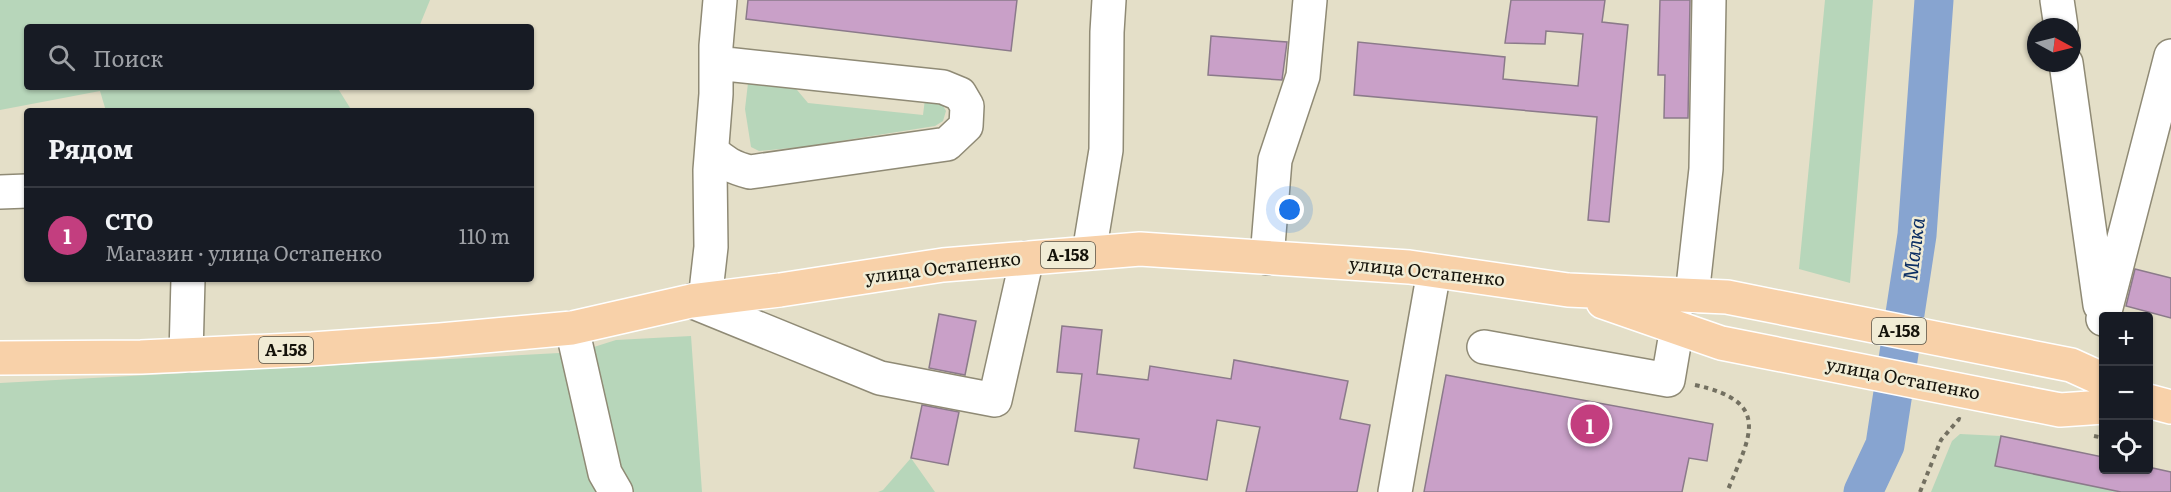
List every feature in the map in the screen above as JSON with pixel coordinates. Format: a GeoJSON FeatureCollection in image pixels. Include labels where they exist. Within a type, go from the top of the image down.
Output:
{"type":"FeatureCollection","features":[{"type":"Feature","properties":{"kind":"main road","name":"улица Остапенко"},"geometry":{"type":"LineString","coordinates":[[572,328],[698,300],[943,265],[1140,249],[1409,267],[1568,290],[1727,297],[2071,365],[2099,378]]}},
{"type":"Feature","properties":{"kind":"main road","name":"улица Остапенко"},"geometry":{"type":"LineString","coordinates":[[1568,290],[1721,343],[2060,410],[2098,422]]}},
{"type":"Feature","properties":{"kind":"main road","name":"А-158"},"geometry":{"type":"LineString","coordinates":[[0,358],[186,355],[416,342],[572,328]]}},
{"type":"Feature","properties":{"kind":"street"},"geometry":{"type":"LineString","coordinates":[[720,0],[712,151],[711,247],[698,300],[880,378],[995,400],[1027,258]]}},
{"type":"Feature","properties":{"kind":"street"},"geometry":{"type":"LineString","coordinates":[[1089,253],[1106,150],[1109,0]]}},
{"type":"Feature","properties":{"kind":"street"},"geometry":{"type":"LineString","coordinates":[[1267,258],[1275,160],[1303,76],[1310,0]]}},
{"type":"Feature","properties":{"kind":"street"},"geometry":{"type":"LineString","coordinates":[[1692,296],[1706,170],[1709,0]]}},
{"type":"Feature","properties":{"kind":"street"},"geometry":{"type":"LineString","coordinates":[[2057,0],[2060,18]]}},
{"type":"Feature","properties":{"kind":"street"},"geometry":{"type":"LineString","coordinates":[[2105,312],[2171,56]]}},
{"type":"Feature","properties":{"kind":"street"},"geometry":{"type":"LineString","coordinates":[[712,151],[721,161],[733,168],[750,172],[947,144],[966,126],[967,106],[960,94],[943,87],[716,63]]}},
{"type":"Feature","properties":{"kind":"street"},"geometry":{"type":"LineString","coordinates":[[2067,72],[2102,312]]}},
{"type":"Feature","properties":{"kind":"street"},"geometry":{"type":"LineString","coordinates":[[0,192],[24,191]]}},
{"type":"Feature","properties":{"kind":"street"},"geometry":{"type":"LineString","coordinates":[[1395,492],[1434,271]]}},
{"type":"Feature","properties":{"kind":"street"},"geometry":{"type":"LineString","coordinates":[[186,355],[188,282]]}},
{"type":"Feature","properties":{"kind":"street"},"geometry":{"type":"LineString","coordinates":[[1484,347],[1668,380],[1677,327]]}},
{"type":"Feature","properties":{"kind":"street"},"geometry":{"type":"LineString","coordinates":[[572,328],[605,473],[616,492]]}},
{"type":"Feature","properties":{"kind":"path"},"geometry":{"type":"LineString","coordinates":[[1668,380],[1705,387],[1739,401],[1750,420],[1748,442],[1727,492]]}},
{"type":"Feature","properties":{"kind":"path"},"geometry":{"type":"LineString","coordinates":[[1920,492],[1941,440],[1959,419],[1970,421]]}},
{"type":"Feature","properties":{"kind":"green space"},"geometry":{"type":"Polygon","coordinates":[[[0,0],[430,0],[420,24],[24,24],[24,90],[339,90],[350,108],[105,108],[100,91],[0,110],[0,0]]]}},
{"type":"Feature","properties":{"kind":"green space"},"geometry":{"type":"Polygon","coordinates":[[[1825,0],[1873,0],[1850,283],[1799,269],[1825,0]]]}},
{"type":"Feature","properties":{"kind":"green space"},"geometry":{"type":"Polygon","coordinates":[[[748,83],[792,84],[808,103],[923,115],[925,99],[942,104],[946,111],[943,121],[935,126],[802,147],[759,151],[751,147],[745,109],[748,83]]]}},
{"type":"Feature","properties":{"kind":"green space"},"geometry":{"type":"Polygon","coordinates":[[[691,336],[702,492],[0,492],[0,383],[578,352],[616,340],[691,336]]]}},
{"type":"Feature","properties":{"kind":"green space"},"geometry":{"type":"Polygon","coordinates":[[[1960,434],[2001,436],[1995,465],[2121,492],[1931,492],[1952,441],[1960,434]]]}},
{"type":"Feature","properties":{"kind":"green space"},"geometry":{"type":"Polygon","coordinates":[[[911,458],[935,492],[878,492],[883,490],[911,458]]]}},
{"type":"Feature","properties":{"kind":"building"},"geometry":{"type":"Polygon","coordinates":[[[748,0],[1017,0],[1011,51],[746,19],[748,0]]]}},
{"type":"Feature","properties":{"kind":"building"},"geometry":{"type":"Polygon","coordinates":[[[1511,0],[1605,0],[1602,22],[1628,25],[1609,222],[1588,220],[1597,117],[1354,95],[1358,42],[1505,57],[1503,79],[1578,86],[1583,34],[1546,31],[1545,44],[1505,43],[1511,0]]]}},
{"type":"Feature","properties":{"kind":"building"},"geometry":{"type":"Polygon","coordinates":[[[1660,0],[1690,0],[1688,118],[1664,118],[1665,75],[1658,75],[1660,0]]]}},
{"type":"Feature","properties":{"kind":"building"},"geometry":{"type":"Polygon","coordinates":[[[1211,36],[1287,42],[1282,80],[1208,75],[1211,36]]]}},
{"type":"Feature","properties":{"kind":"building"},"geometry":{"type":"Polygon","coordinates":[[[2135,269],[2171,278],[2171,318],[2126,306],[2135,269]]]}},
{"type":"Feature","properties":{"kind":"building"},"geometry":{"type":"Polygon","coordinates":[[[939,314],[976,321],[965,375],[929,368],[939,314]]]}},
{"type":"Feature","properties":{"kind":"building"},"geometry":{"type":"Polygon","coordinates":[[[1062,326],[1102,330],[1097,374],[1148,380],[1150,366],[1231,379],[1234,360],[1348,381],[1340,419],[1370,425],[1357,492],[1246,492],[1260,427],[1217,420],[1207,480],[1134,468],[1139,439],[1075,431],[1082,374],[1057,372],[1062,326]]]}},
{"type":"Feature","properties":{"kind":"building"},"geometry":{"type":"Polygon","coordinates":[[[1446,375],[1713,424],[1707,461],[1689,458],[1682,492],[1424,492],[1446,375]]]}},
{"type":"Feature","properties":{"kind":"building"},"geometry":{"type":"Polygon","coordinates":[[[922,405],[959,412],[948,465],[911,458],[922,405]]]}},
{"type":"Feature","properties":{"kind":"building"},"geometry":{"type":"Polygon","coordinates":[[[2001,436],[2099,456],[2099,474],[2153,474],[2153,468],[2171,472],[2171,492],[2121,492],[1995,466],[2001,436]]]}},
{"type":"Feature","properties":{"kind":"waterway","name":"Малка"},"geometry":{"type":"LineString","coordinates":[[1863,492],[1885,445],[1917,235],[1934,0]]}},
{"type":"Feature","properties":{"kind":"place","name":"СТО"},"geometry":{"type":"Point","coordinates":[1590,424]}}]}
